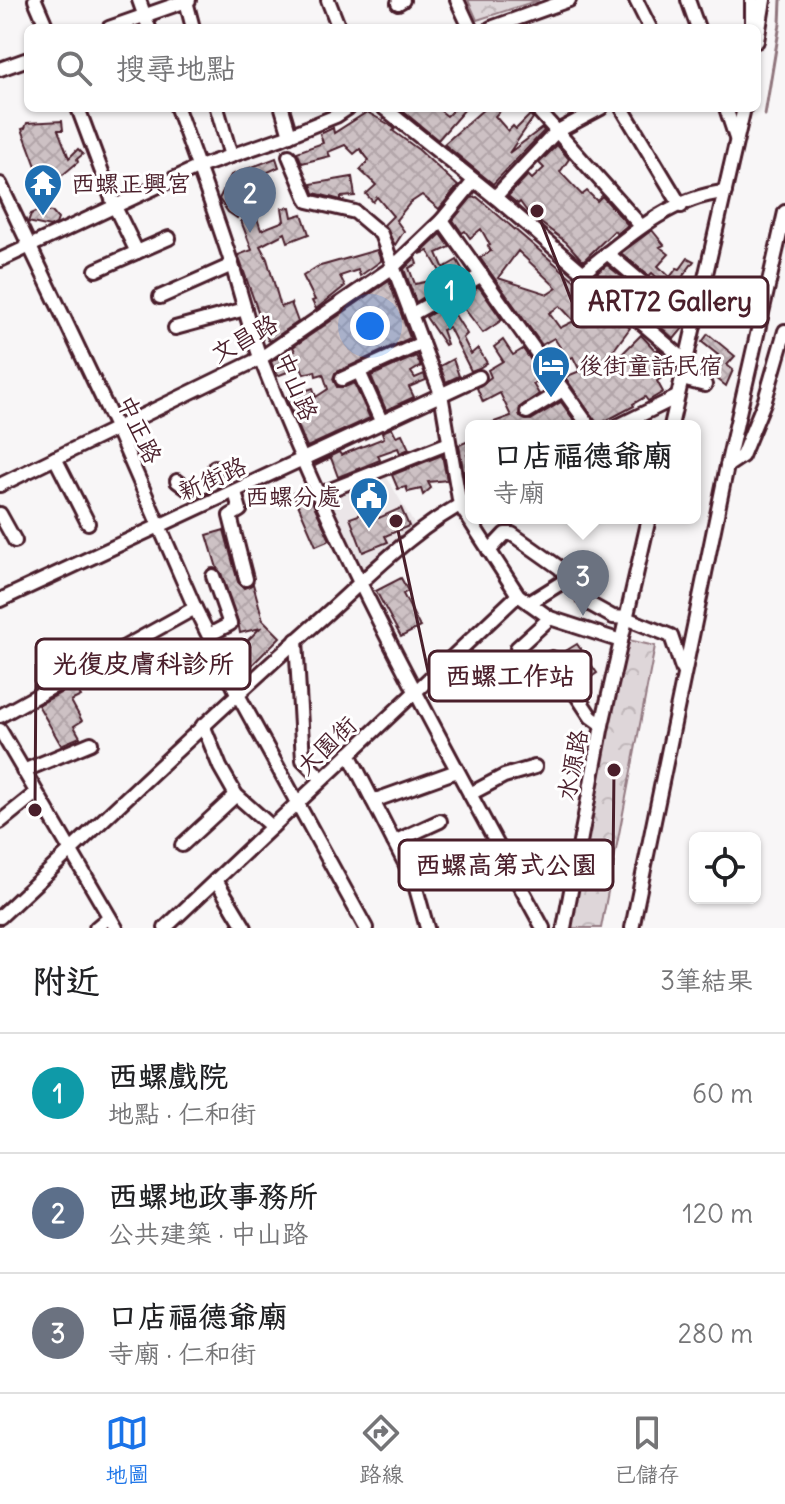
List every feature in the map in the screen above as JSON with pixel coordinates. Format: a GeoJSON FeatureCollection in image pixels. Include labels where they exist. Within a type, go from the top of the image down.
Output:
{"type":"FeatureCollection","features":[{"type":"Feature","properties":{"kind":"street"},"geometry":{"type":"LineString","coordinates":[[35,0],[45,24]]}},
{"type":"Feature","properties":{"kind":"street"},"geometry":{"type":"LineString","coordinates":[[139,0],[148,24]]}},
{"type":"Feature","properties":{"kind":"street"},"geometry":{"type":"LineString","coordinates":[[328,0],[337,24]]}},
{"type":"Feature","properties":{"kind":"street"},"geometry":{"type":"LineString","coordinates":[[457,0],[468,24]]}},
{"type":"Feature","properties":{"kind":"street"},"geometry":{"type":"LineString","coordinates":[[502,24],[569,0]]}},
{"type":"Feature","properties":{"kind":"street"},"geometry":{"type":"LineString","coordinates":[[636,0],[648,24]]}},
{"type":"Feature","properties":{"kind":"street"},"geometry":{"type":"LineString","coordinates":[[688,0],[697,24]]}},
{"type":"Feature","properties":{"kind":"street"},"geometry":{"type":"LineString","coordinates":[[752,0],[752,24]]}},
{"type":"Feature","properties":{"kind":"street"},"geometry":{"type":"LineString","coordinates":[[760,24],[764,0]]}},
{"type":"Feature","properties":{"kind":"street"},"geometry":{"type":"LineString","coordinates":[[119,24],[188,1],[192,24]]}},
{"type":"Feature","properties":{"kind":"street"},"geometry":{"type":"LineString","coordinates":[[0,69],[24,60]]}},
{"type":"Feature","properties":{"kind":"street"},"geometry":{"type":"LineString","coordinates":[[79,112],[83,135],[137,252]]}},
{"type":"Feature","properties":{"kind":"street","name":"中山路"},"geometry":{"type":"LineString","coordinates":[[178,112],[261,358],[360,584],[414,692],[543,928]]}},
{"type":"Feature","properties":{"kind":"street"},"geometry":{"type":"LineString","coordinates":[[218,112],[231,156]]}},
{"type":"Feature","properties":{"kind":"street"},"geometry":{"type":"LineString","coordinates":[[283,112],[290,135]]}},
{"type":"Feature","properties":{"kind":"street"},"geometry":{"type":"LineString","coordinates":[[0,260],[199,167],[290,135],[342,112]]}},
{"type":"Feature","properties":{"kind":"street"},"geometry":{"type":"LineString","coordinates":[[389,112],[495,197],[686,361]]}},
{"type":"Feature","properties":{"kind":"street"},"geometry":{"type":"LineString","coordinates":[[539,112],[641,226]]}},
{"type":"Feature","properties":{"kind":"street"},"geometry":{"type":"LineString","coordinates":[[495,197],[556,132],[594,112]]}},
{"type":"Feature","properties":{"kind":"street"},"geometry":{"type":"LineString","coordinates":[[629,112],[681,206]]}},
{"type":"Feature","properties":{"kind":"street"},"geometry":{"type":"LineString","coordinates":[[727,112],[737,141]]}},
{"type":"Feature","properties":{"kind":"street"},"geometry":{"type":"LineString","coordinates":[[672,420],[743,112]]}},
{"type":"Feature","properties":{"kind":"street"},"geometry":{"type":"LineString","coordinates":[[0,917],[296,640],[424,529],[465,502],[449,443],[441,394],[381,234],[355,212],[308,201],[289,156]]}},
{"type":"Feature","properties":{"kind":"street","name":"文昌路"},"geometry":{"type":"LineString","coordinates":[[0,485],[261,358],[393,267],[442,220],[474,181]]}},
{"type":"Feature","properties":{"kind":"street","name":"中正路"},"geometry":{"type":"LineString","coordinates":[[0,184],[116,427],[195,608],[237,693],[366,928]]}},
{"type":"Feature","properties":{"kind":"street"},"geometry":{"type":"LineString","coordinates":[[584,272],[641,226],[681,206],[725,192]]}},
{"type":"Feature","properties":{"kind":"street"},"geometry":{"type":"LineString","coordinates":[[632,928],[727,466],[785,212]]}},
{"type":"Feature","properties":{"kind":"street"},"geometry":{"type":"LineString","coordinates":[[442,220],[585,420]]}},
{"type":"Feature","properties":{"kind":"street"},"geometry":{"type":"LineString","coordinates":[[96,270],[169,238]]}},
{"type":"Feature","properties":{"kind":"street"},"geometry":{"type":"LineString","coordinates":[[607,253],[684,318],[695,321]]}},
{"type":"Feature","properties":{"kind":"street"},"geometry":{"type":"LineString","coordinates":[[160,297],[232,265]]}},
{"type":"Feature","properties":{"kind":"street"},"geometry":{"type":"LineString","coordinates":[[412,314],[482,275]]}},
{"type":"Feature","properties":{"kind":"street"},"geometry":{"type":"LineString","coordinates":[[175,328],[245,309]]}},
{"type":"Feature","properties":{"kind":"street"},"geometry":{"type":"LineString","coordinates":[[727,466],[742,456],[765,400],[785,331]]}},
{"type":"Feature","properties":{"kind":"street"},"geometry":{"type":"LineString","coordinates":[[342,379],[422,343]]}},
{"type":"Feature","properties":{"kind":"street"},"geometry":{"type":"LineString","coordinates":[[360,374],[382,423]]}},
{"type":"Feature","properties":{"kind":"street","name":"新街路"},"geometry":{"type":"LineString","coordinates":[[0,600],[479,377]]}},
{"type":"Feature","properties":{"kind":"street"},"geometry":{"type":"LineString","coordinates":[[682,379],[705,385]]}},
{"type":"Feature","properties":{"kind":"street"},"geometry":{"type":"LineString","coordinates":[[527,412],[563,390]]}},
{"type":"Feature","properties":{"kind":"street"},"geometry":{"type":"LineString","coordinates":[[630,420],[677,397]]}},
{"type":"Feature","properties":{"kind":"street"},"geometry":{"type":"LineString","coordinates":[[320,494],[449,443]]}},
{"type":"Feature","properties":{"kind":"street"},"geometry":{"type":"LineString","coordinates":[[55,458],[88,523]]}},
{"type":"Feature","properties":{"kind":"street"},"geometry":{"type":"LineString","coordinates":[[177,481],[189,490],[212,484],[215,467]]}},
{"type":"Feature","properties":{"kind":"street"},"geometry":{"type":"LineString","coordinates":[[198,489],[206,504]]}},
{"type":"Feature","properties":{"kind":"street"},"geometry":{"type":"LineString","coordinates":[[235,492],[240,510],[230,516],[246,579]]}},
{"type":"Feature","properties":{"kind":"street"},"geometry":{"type":"LineString","coordinates":[[0,514],[15,541]]}},
{"type":"Feature","properties":{"kind":"street"},"geometry":{"type":"LineString","coordinates":[[476,524],[489,551],[518,595],[550,618],[621,641]]}},
{"type":"Feature","properties":{"kind":"street","name":"水源路"},"geometry":{"type":"LineString","coordinates":[[564,928],[602,725],[648,524]]}},
{"type":"Feature","properties":{"kind":"street"},"geometry":{"type":"LineString","coordinates":[[489,551],[505,534],[512,534],[560,568],[586,602],[613,617],[626,618],[671,636],[684,674]]}},
{"type":"Feature","properties":{"kind":"street"},"geometry":{"type":"LineString","coordinates":[[209,635],[230,624],[213,576]]}},
{"type":"Feature","properties":{"kind":"street"},"geometry":{"type":"LineString","coordinates":[[529,603],[569,578]]}},
{"type":"Feature","properties":{"kind":"street","name":"大園街"},"geometry":{"type":"LineString","coordinates":[[165,928],[518,595]]}},
{"type":"Feature","properties":{"kind":"street"},"geometry":{"type":"LineString","coordinates":[[0,716],[195,608]]}},
{"type":"Feature","properties":{"kind":"street"},"geometry":{"type":"LineString","coordinates":[[517,648],[550,618]]}},
{"type":"Feature","properties":{"kind":"street"},"geometry":{"type":"LineString","coordinates":[[296,640],[303,760],[322,779]]}},
{"type":"Feature","properties":{"kind":"street"},"geometry":{"type":"LineString","coordinates":[[552,658],[591,717],[602,725]]}},
{"type":"Feature","properties":{"kind":"street"},"geometry":{"type":"LineString","coordinates":[[203,725],[220,767],[236,795],[272,827]]}},
{"type":"Feature","properties":{"kind":"street"},"geometry":{"type":"LineString","coordinates":[[0,730],[112,922],[96,928]]}},
{"type":"Feature","properties":{"kind":"street"},"geometry":{"type":"LineString","coordinates":[[23,771],[91,743]]}},
{"type":"Feature","properties":{"kind":"street"},"geometry":{"type":"LineString","coordinates":[[0,761],[12,752]]}},
{"type":"Feature","properties":{"kind":"street"},"geometry":{"type":"LineString","coordinates":[[349,754],[414,881],[427,928]]}},
{"type":"Feature","properties":{"kind":"street"},"geometry":{"type":"LineString","coordinates":[[470,794],[504,776],[535,767]]}},
{"type":"Feature","properties":{"kind":"street"},"geometry":{"type":"LineString","coordinates":[[373,801],[457,771]]}},
{"type":"Feature","properties":{"kind":"street"},"geometry":{"type":"LineString","coordinates":[[0,822],[36,793]]}},
{"type":"Feature","properties":{"kind":"street"},"geometry":{"type":"LineString","coordinates":[[182,845],[236,795]]}},
{"type":"Feature","properties":{"kind":"street"},"geometry":{"type":"LineString","coordinates":[[394,842],[440,821]]}},
{"type":"Feature","properties":{"kind":"street"},"geometry":{"type":"LineString","coordinates":[[216,880],[245,928]]}},
{"type":"Feature","properties":{"kind":"shaded area","name":"西螺分處"},"geometry":{"type":"Polygon","coordinates":[[[385,474],[417,529],[370,568],[360,570],[328,497],[385,474]]]}},
{"type":"Feature","properties":{"kind":"green space"},"geometry":{"type":"Polygon","coordinates":[[[468,0],[539,0],[477,20],[468,0]]]}},
{"type":"Feature","properties":{"kind":"green space"},"geometry":{"type":"Polygon","coordinates":[[[624,639],[655,646],[601,928],[569,928],[624,639]]]}},
{"type":"Feature","properties":{"kind":"building"},"geometry":{"type":"Polygon","coordinates":[[[367,112],[395,129],[393,131],[458,186],[439,209],[422,195],[410,203],[396,220],[404,231],[395,245],[384,225],[393,216],[377,197],[373,202],[366,194],[376,185],[360,170],[369,160],[360,149],[354,154],[345,145],[328,152],[330,156],[302,163],[297,152],[323,143],[320,134],[333,128],[334,133],[367,112]]]}},
{"type":"Feature","properties":{"kind":"building"},"geometry":{"type":"Polygon","coordinates":[[[404,112],[442,112],[447,116],[451,112],[462,112],[438,140],[404,112]]]}},
{"type":"Feature","properties":{"kind":"building"},"geometry":{"type":"Polygon","coordinates":[[[480,112],[499,112],[495,116],[508,131],[513,126],[516,129],[530,115],[533,118],[509,153],[542,128],[544,131],[493,184],[444,144],[480,112]]]}},
{"type":"Feature","properties":{"kind":"building"},"geometry":{"type":"Polygon","coordinates":[[[62,121],[63,130],[58,130],[69,158],[78,149],[83,154],[52,184],[47,180],[42,182],[22,129],[27,123],[62,121]]]}},
{"type":"Feature","properties":{"kind":"building"},"geometry":{"type":"Polygon","coordinates":[[[557,145],[569,159],[560,172],[582,195],[587,191],[597,201],[602,196],[628,225],[617,234],[614,231],[583,261],[566,242],[529,214],[520,202],[518,204],[508,196],[528,175],[532,179],[544,168],[539,163],[557,145]]]}},
{"type":"Feature","properties":{"kind":"building"},"geometry":{"type":"Polygon","coordinates":[[[276,158],[279,167],[257,177],[237,218],[228,212],[219,199],[231,175],[276,158]]]}},
{"type":"Feature","properties":{"kind":"building"},"geometry":{"type":"Polygon","coordinates":[[[352,177],[355,196],[341,197],[341,200],[314,193],[311,184],[352,177]]]}},
{"type":"Feature","properties":{"kind":"building"},"geometry":{"type":"Polygon","coordinates":[[[477,197],[630,328],[605,362],[610,366],[641,335],[656,351],[658,349],[667,359],[669,373],[657,381],[663,392],[648,401],[645,397],[607,420],[595,420],[565,377],[580,371],[573,357],[556,364],[552,358],[564,353],[554,338],[542,345],[480,258],[491,251],[481,229],[470,238],[453,220],[471,198],[477,197]],[[518,251],[498,278],[548,294],[557,288],[518,251]],[[560,306],[549,313],[560,328],[574,321],[560,306]]]}},
{"type":"Feature","properties":{"kind":"building"},"geometry":{"type":"Polygon","coordinates":[[[290,207],[292,217],[302,214],[309,234],[288,242],[285,233],[260,246],[281,307],[291,303],[298,322],[270,341],[238,255],[252,250],[241,221],[256,215],[261,230],[284,221],[282,208],[290,207]]]}},
{"type":"Feature","properties":{"kind":"building","name":"西螺正興宮"},"geometry":{"type":"Polygon","coordinates":[[[40,210],[52,212],[58,219],[56,224],[50,227],[28,222],[31,214],[40,210]]]}},
{"type":"Feature","properties":{"kind":"building"},"geometry":{"type":"Polygon","coordinates":[[[652,230],[664,245],[660,247],[669,254],[658,266],[670,277],[688,258],[694,261],[683,276],[689,281],[681,292],[690,299],[682,305],[662,288],[665,285],[652,273],[649,276],[621,253],[652,230]]]}},
{"type":"Feature","properties":{"kind":"building"},"geometry":{"type":"Polygon","coordinates":[[[441,234],[450,247],[437,253],[445,271],[441,273],[428,251],[420,254],[441,234]]]}},
{"type":"Feature","properties":{"kind":"building"},"geometry":{"type":"Polygon","coordinates":[[[377,250],[381,261],[360,276],[358,270],[340,276],[345,286],[316,309],[303,276],[317,267],[377,250]]]}},
{"type":"Feature","properties":{"kind":"building"},"geometry":{"type":"Polygon","coordinates":[[[415,258],[417,264],[409,268],[415,284],[434,280],[439,288],[416,302],[404,269],[415,258]]]}},
{"type":"Feature","properties":{"kind":"building"},"geometry":{"type":"Polygon","coordinates":[[[457,260],[465,274],[453,281],[445,267],[457,260]]]}},
{"type":"Feature","properties":{"kind":"building"},"geometry":{"type":"Polygon","coordinates":[[[607,265],[684,327],[674,339],[597,273],[607,265]]]}},
{"type":"Feature","properties":{"kind":"building"},"geometry":{"type":"Polygon","coordinates":[[[389,281],[410,338],[335,373],[333,379],[337,387],[354,383],[370,418],[307,447],[286,397],[313,388],[316,397],[328,389],[323,374],[316,376],[315,371],[304,374],[301,367],[277,376],[271,362],[295,351],[293,347],[389,281]]]}},
{"type":"Feature","properties":{"kind":"building"},"geometry":{"type":"Polygon","coordinates":[[[479,287],[502,320],[483,333],[457,299],[479,287]]]}},
{"type":"Feature","properties":{"kind":"building"},"geometry":{"type":"Polygon","coordinates":[[[448,304],[467,334],[463,338],[471,354],[478,348],[487,363],[479,368],[471,371],[449,327],[442,330],[445,345],[426,317],[448,304]]]}},
{"type":"Feature","properties":{"kind":"building"},"geometry":{"type":"Polygon","coordinates":[[[708,334],[735,356],[727,365],[733,370],[726,386],[706,370],[718,355],[702,342],[708,334]]]}},
{"type":"Feature","properties":{"kind":"building"},"geometry":{"type":"Polygon","coordinates":[[[503,340],[513,355],[523,349],[544,379],[533,384],[539,394],[520,407],[520,417],[531,420],[500,420],[511,416],[500,393],[483,402],[477,388],[491,377],[488,370],[503,361],[494,347],[503,340]]]}},
{"type":"Feature","properties":{"kind":"building"},"geometry":{"type":"Polygon","coordinates":[[[416,356],[421,366],[411,372],[415,378],[424,374],[426,380],[409,387],[414,397],[386,410],[371,376],[416,356]]]}},
{"type":"Feature","properties":{"kind":"building"},"geometry":{"type":"Polygon","coordinates":[[[453,359],[459,376],[446,382],[440,366],[453,359]]]}},
{"type":"Feature","properties":{"kind":"building"},"geometry":{"type":"Polygon","coordinates":[[[561,402],[574,420],[531,420],[561,402]]]}},
{"type":"Feature","properties":{"kind":"building"},"geometry":{"type":"Polygon","coordinates":[[[392,428],[396,436],[402,434],[409,449],[400,453],[398,448],[378,455],[380,460],[338,477],[331,458],[314,464],[339,452],[341,455],[384,438],[382,432],[392,428]]]}},
{"type":"Feature","properties":{"kind":"building"},"geometry":{"type":"Polygon","coordinates":[[[465,442],[465,482],[459,445],[465,442]]]}},
{"type":"Feature","properties":{"kind":"building"},"geometry":{"type":"Polygon","coordinates":[[[442,455],[447,480],[428,482],[431,488],[423,495],[421,489],[408,492],[406,487],[398,489],[392,475],[442,455]]]}},
{"type":"Feature","properties":{"kind":"building"},"geometry":{"type":"Polygon","coordinates":[[[306,488],[330,540],[316,546],[293,493],[306,488]]]}},
{"type":"Feature","properties":{"kind":"building","name":"西螺分處"},"geometry":{"type":"Polygon","coordinates":[[[401,508],[409,526],[385,536],[388,542],[363,552],[350,518],[375,509],[379,518],[401,508]]]}},
{"type":"Feature","properties":{"kind":"building"},"geometry":{"type":"Polygon","coordinates":[[[224,530],[238,582],[244,588],[253,584],[263,620],[280,637],[246,671],[231,657],[260,628],[240,633],[207,535],[224,530]]]}},
{"type":"Feature","properties":{"kind":"building"},"geometry":{"type":"Polygon","coordinates":[[[401,578],[408,591],[403,594],[420,627],[401,637],[376,591],[401,578]]]}},
{"type":"Feature","properties":{"kind":"building"},"geometry":{"type":"Polygon","coordinates":[[[577,644],[597,673],[587,680],[564,652],[577,644]]]}},
{"type":"Feature","properties":{"kind":"building"},"geometry":{"type":"Polygon","coordinates":[[[75,685],[81,696],[71,701],[82,721],[74,726],[80,737],[61,745],[38,705],[75,685]]]}},
{"type":"Feature","properties":{"kind":"waterway"},"geometry":{"type":"LineString","coordinates":[[765,115],[781,0]]}},
{"type":"Feature","properties":{"kind":"place","name":"ART72 Gallery"},"geometry":{"type":"Point","coordinates":[537,211]}},
{"type":"Feature","properties":{"kind":"place","name":"西螺正興宮"},"geometry":{"type":"Point","coordinates":[43,217]}},
{"type":"Feature","properties":{"kind":"place","name":"西螺地政事務所"},"geometry":{"type":"Point","coordinates":[250,233]}},
{"type":"Feature","properties":{"kind":"place","name":"西螺戲院"},"geometry":{"type":"Point","coordinates":[450,330]}},
{"type":"Feature","properties":{"kind":"place","name":"後街童話民宿"},"geometry":{"type":"Point","coordinates":[551,399]}},
{"type":"Feature","properties":{"kind":"place","name":"西螺工作站"},"geometry":{"type":"Point","coordinates":[396,521]}},
{"type":"Feature","properties":{"kind":"place","name":"西螺分處"},"geometry":{"type":"Point","coordinates":[369,530]}},
{"type":"Feature","properties":{"kind":"place","name":"口店福德爺廟"},"geometry":{"type":"Point","coordinates":[583,616]}},
{"type":"Feature","properties":{"kind":"place","name":"西螺高第式公園"},"geometry":{"type":"Point","coordinates":[614,770]}},
{"type":"Feature","properties":{"kind":"place","name":"光復皮膚科診所"},"geometry":{"type":"Point","coordinates":[35,810]}}]}
